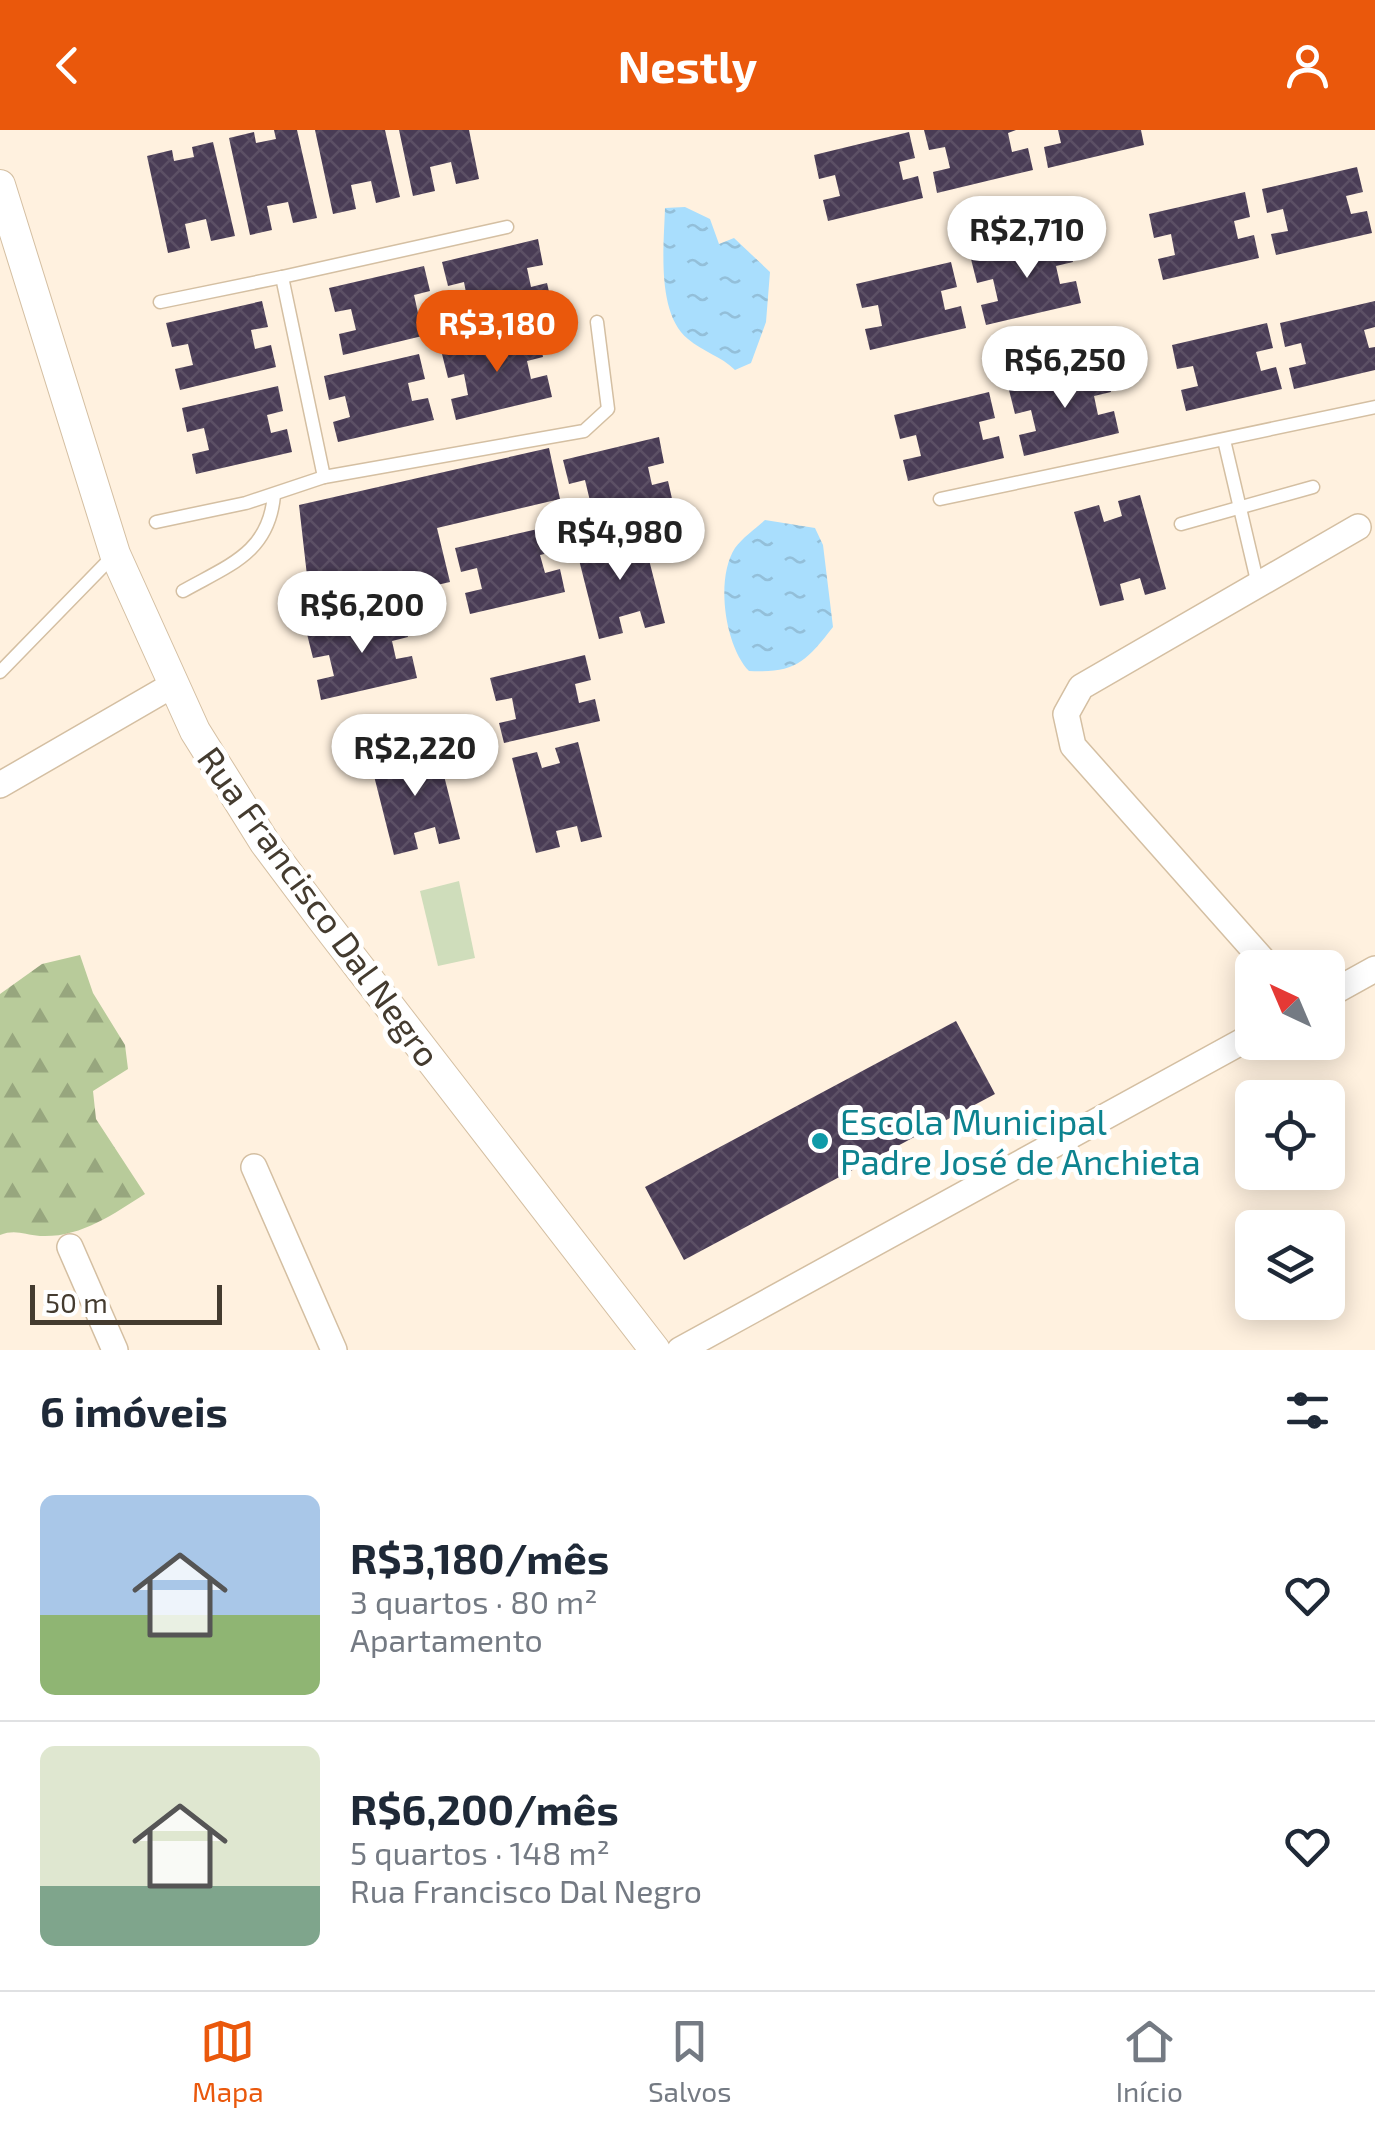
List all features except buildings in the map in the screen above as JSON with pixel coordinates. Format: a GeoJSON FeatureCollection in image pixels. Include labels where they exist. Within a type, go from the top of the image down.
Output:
{"type":"FeatureCollection","features":[{"type":"Feature","properties":{"kind":"street","name":"Rua Francisco Dal Negro"},"geometry":{"type":"LineString","coordinates":[[0,185],[115,554],[171,686],[265,843],[655,1350]]}},
{"type":"Feature","properties":{"kind":"street"},"geometry":{"type":"LineString","coordinates":[[1254,950],[1074,746],[1066,728],[1070,701],[1081,686],[1358,527]]}},
{"type":"Feature","properties":{"kind":"street"},"geometry":{"type":"LineString","coordinates":[[0,785],[171,686]]}},
{"type":"Feature","properties":{"kind":"street"},"geometry":{"type":"LineString","coordinates":[[1345,986],[1375,969]]}},
{"type":"Feature","properties":{"kind":"street"},"geometry":{"type":"LineString","coordinates":[[680,1350],[1235,1045]]}},
{"type":"Feature","properties":{"kind":"street"},"geometry":{"type":"LineString","coordinates":[[254,1167],[334,1350]]}},
{"type":"Feature","properties":{"kind":"street"},"geometry":{"type":"LineString","coordinates":[[70,1246],[115,1350]]}},
{"type":"Feature","properties":{"kind":"lane"},"geometry":{"type":"LineString","coordinates":[[160,302],[507,227]]}},
{"type":"Feature","properties":{"kind":"lane"},"geometry":{"type":"LineString","coordinates":[[282,277],[324,477]]}},
{"type":"Feature","properties":{"kind":"lane"},"geometry":{"type":"LineString","coordinates":[[156,522],[274,495],[324,477],[584,431],[608,409],[597,322]]}},
{"type":"Feature","properties":{"kind":"lane"},"geometry":{"type":"LineString","coordinates":[[940,499],[1375,407]]}},
{"type":"Feature","properties":{"kind":"lane"},"geometry":{"type":"LineString","coordinates":[[1224,440],[1258,585]]}},
{"type":"Feature","properties":{"kind":"lane"},"geometry":{"type":"LineString","coordinates":[[1181,524],[1313,487]]}},
{"type":"Feature","properties":{"kind":"lane"},"geometry":{"type":"LineString","coordinates":[[183,591],[237,561],[262,540],[272,522],[274,495]]}},
{"type":"Feature","properties":{"kind":"lane"},"geometry":{"type":"LineString","coordinates":[[0,672],[115,554]]}},
{"type":"Feature","properties":{"kind":"green space"},"geometry":{"type":"Polygon","coordinates":[[[459,881],[475,958],[438,966],[420,891],[459,881]]]}},
{"type":"Feature","properties":{"kind":"green space"},"geometry":{"type":"Polygon","coordinates":[[[80,955],[93,993],[125,1045],[128,1069],[93,1091],[96,1119],[145,1194],[95,1224],[69,1233],[0,1235],[0,994],[42,964],[80,955]]]}},
{"type":"Feature","properties":{"kind":"water"},"geometry":{"type":"Polygon","coordinates":[[[685,207],[710,219],[719,244],[734,238],[770,272],[766,322],[751,363],[735,370],[688,339],[671,313],[664,278],[665,208],[685,207]]]}},
{"type":"Feature","properties":{"kind":"water"},"geometry":{"type":"Polygon","coordinates":[[[765,520],[815,528],[823,545],[833,627],[798,663],[778,670],[749,671],[729,629],[725,577],[735,548],[765,520]]]}},
{"type":"Feature","properties":{"kind":"place","name":"Escola Municipal Padre José de Anchieta"},"geometry":{"type":"Point","coordinates":[820,1141]}}]}
